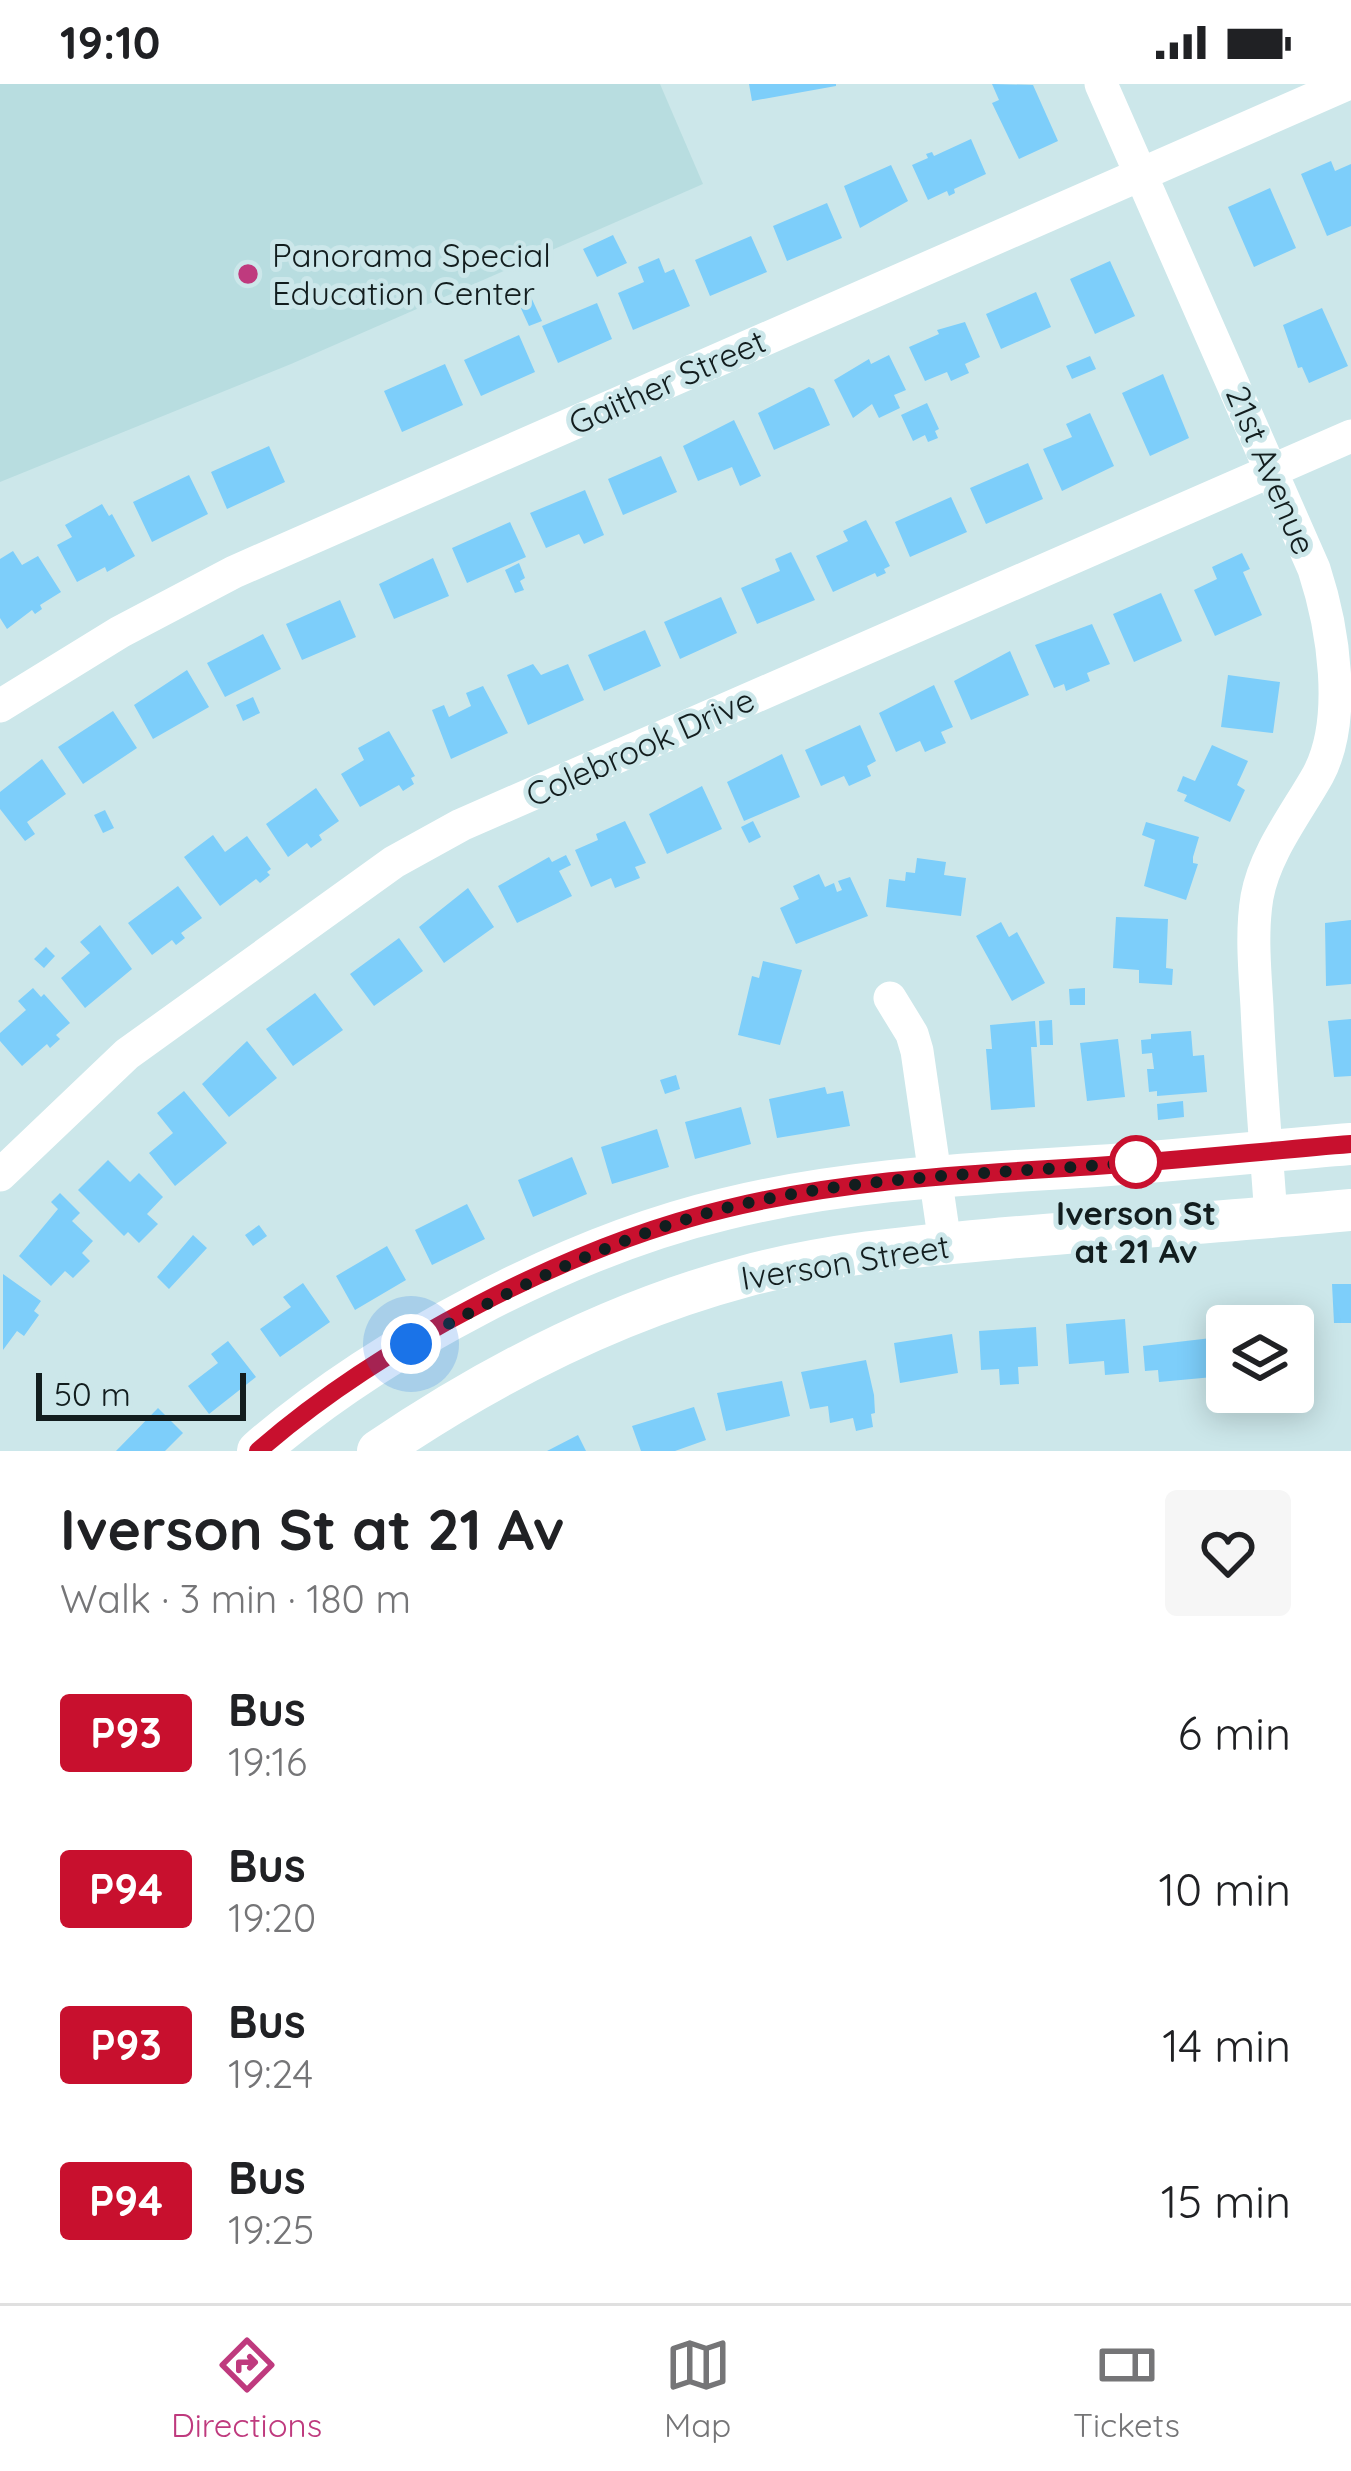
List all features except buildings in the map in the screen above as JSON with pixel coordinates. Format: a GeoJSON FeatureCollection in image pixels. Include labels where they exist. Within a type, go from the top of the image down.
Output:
{"type":"FeatureCollection","features":[{"type":"Feature","properties":{"kind":"main road"},"geometry":{"type":"LineString","coordinates":[[258,1451],[341,1388],[411,1344],[582,1257],[721,1210],[854,1184],[937,1175],[1351,1144]]}},
{"type":"Feature","properties":{"kind":"main road","name":"Iverson Street"},"geometry":{"type":"LineString","coordinates":[[378,1451],[491,1382],[649,1306],[794,1265],[945,1244],[1351,1210]]}},
{"type":"Feature","properties":{"kind":"street","name":"21st Avenue"},"geometry":{"type":"LineString","coordinates":[[1101,84],[1272,472],[1324,601],[1334,653],[1331,740],[1321,769],[1272,854],[1257,899],[1254,959],[1271,1217]]}},
{"type":"Feature","properties":{"kind":"street","name":"Gaither Street"},"geometry":{"type":"LineString","coordinates":[[0,706],[120,632],[234,572],[1347,84]]}},
{"type":"Feature","properties":{"kind":"street","name":"Colebrook Drive"},"geometry":{"type":"LineString","coordinates":[[0,1175],[127,1054],[394,862],[461,825],[1351,436]]}},
{"type":"Feature","properties":{"kind":"street"},"geometry":{"type":"LineString","coordinates":[[890,998],[917,1051],[945,1244]]}},
{"type":"Feature","properties":{"kind":"shaded area","name":"Panorama Special Education Center"},"geometry":{"type":"Polygon","coordinates":[[[0,84],[660,84],[703,184],[291,364],[0,482],[0,84]]]}},
{"type":"Feature","properties":{"kind":"bus line","name":"P93"},"geometry":{"type":"LineString","coordinates":[[258,1451],[341,1388],[499,1297],[582,1257],[721,1210],[854,1184],[937,1175],[1351,1144]]}},
{"type":"Feature","properties":{"kind":"place","name":"Panorama Special Education Center"},"geometry":{"type":"Point","coordinates":[248,274]}},
{"type":"Feature","properties":{"kind":"place","name":"Iverson St at 21 Av"},"geometry":{"type":"Point","coordinates":[1136,1162]}},
{"type":"Feature","properties":{"kind":"route"},"geometry":{"type":"LineString","coordinates":[[411,1344],[582,1257],[721,1210],[854,1184],[1142,1162],[1136,1162]]}}]}
